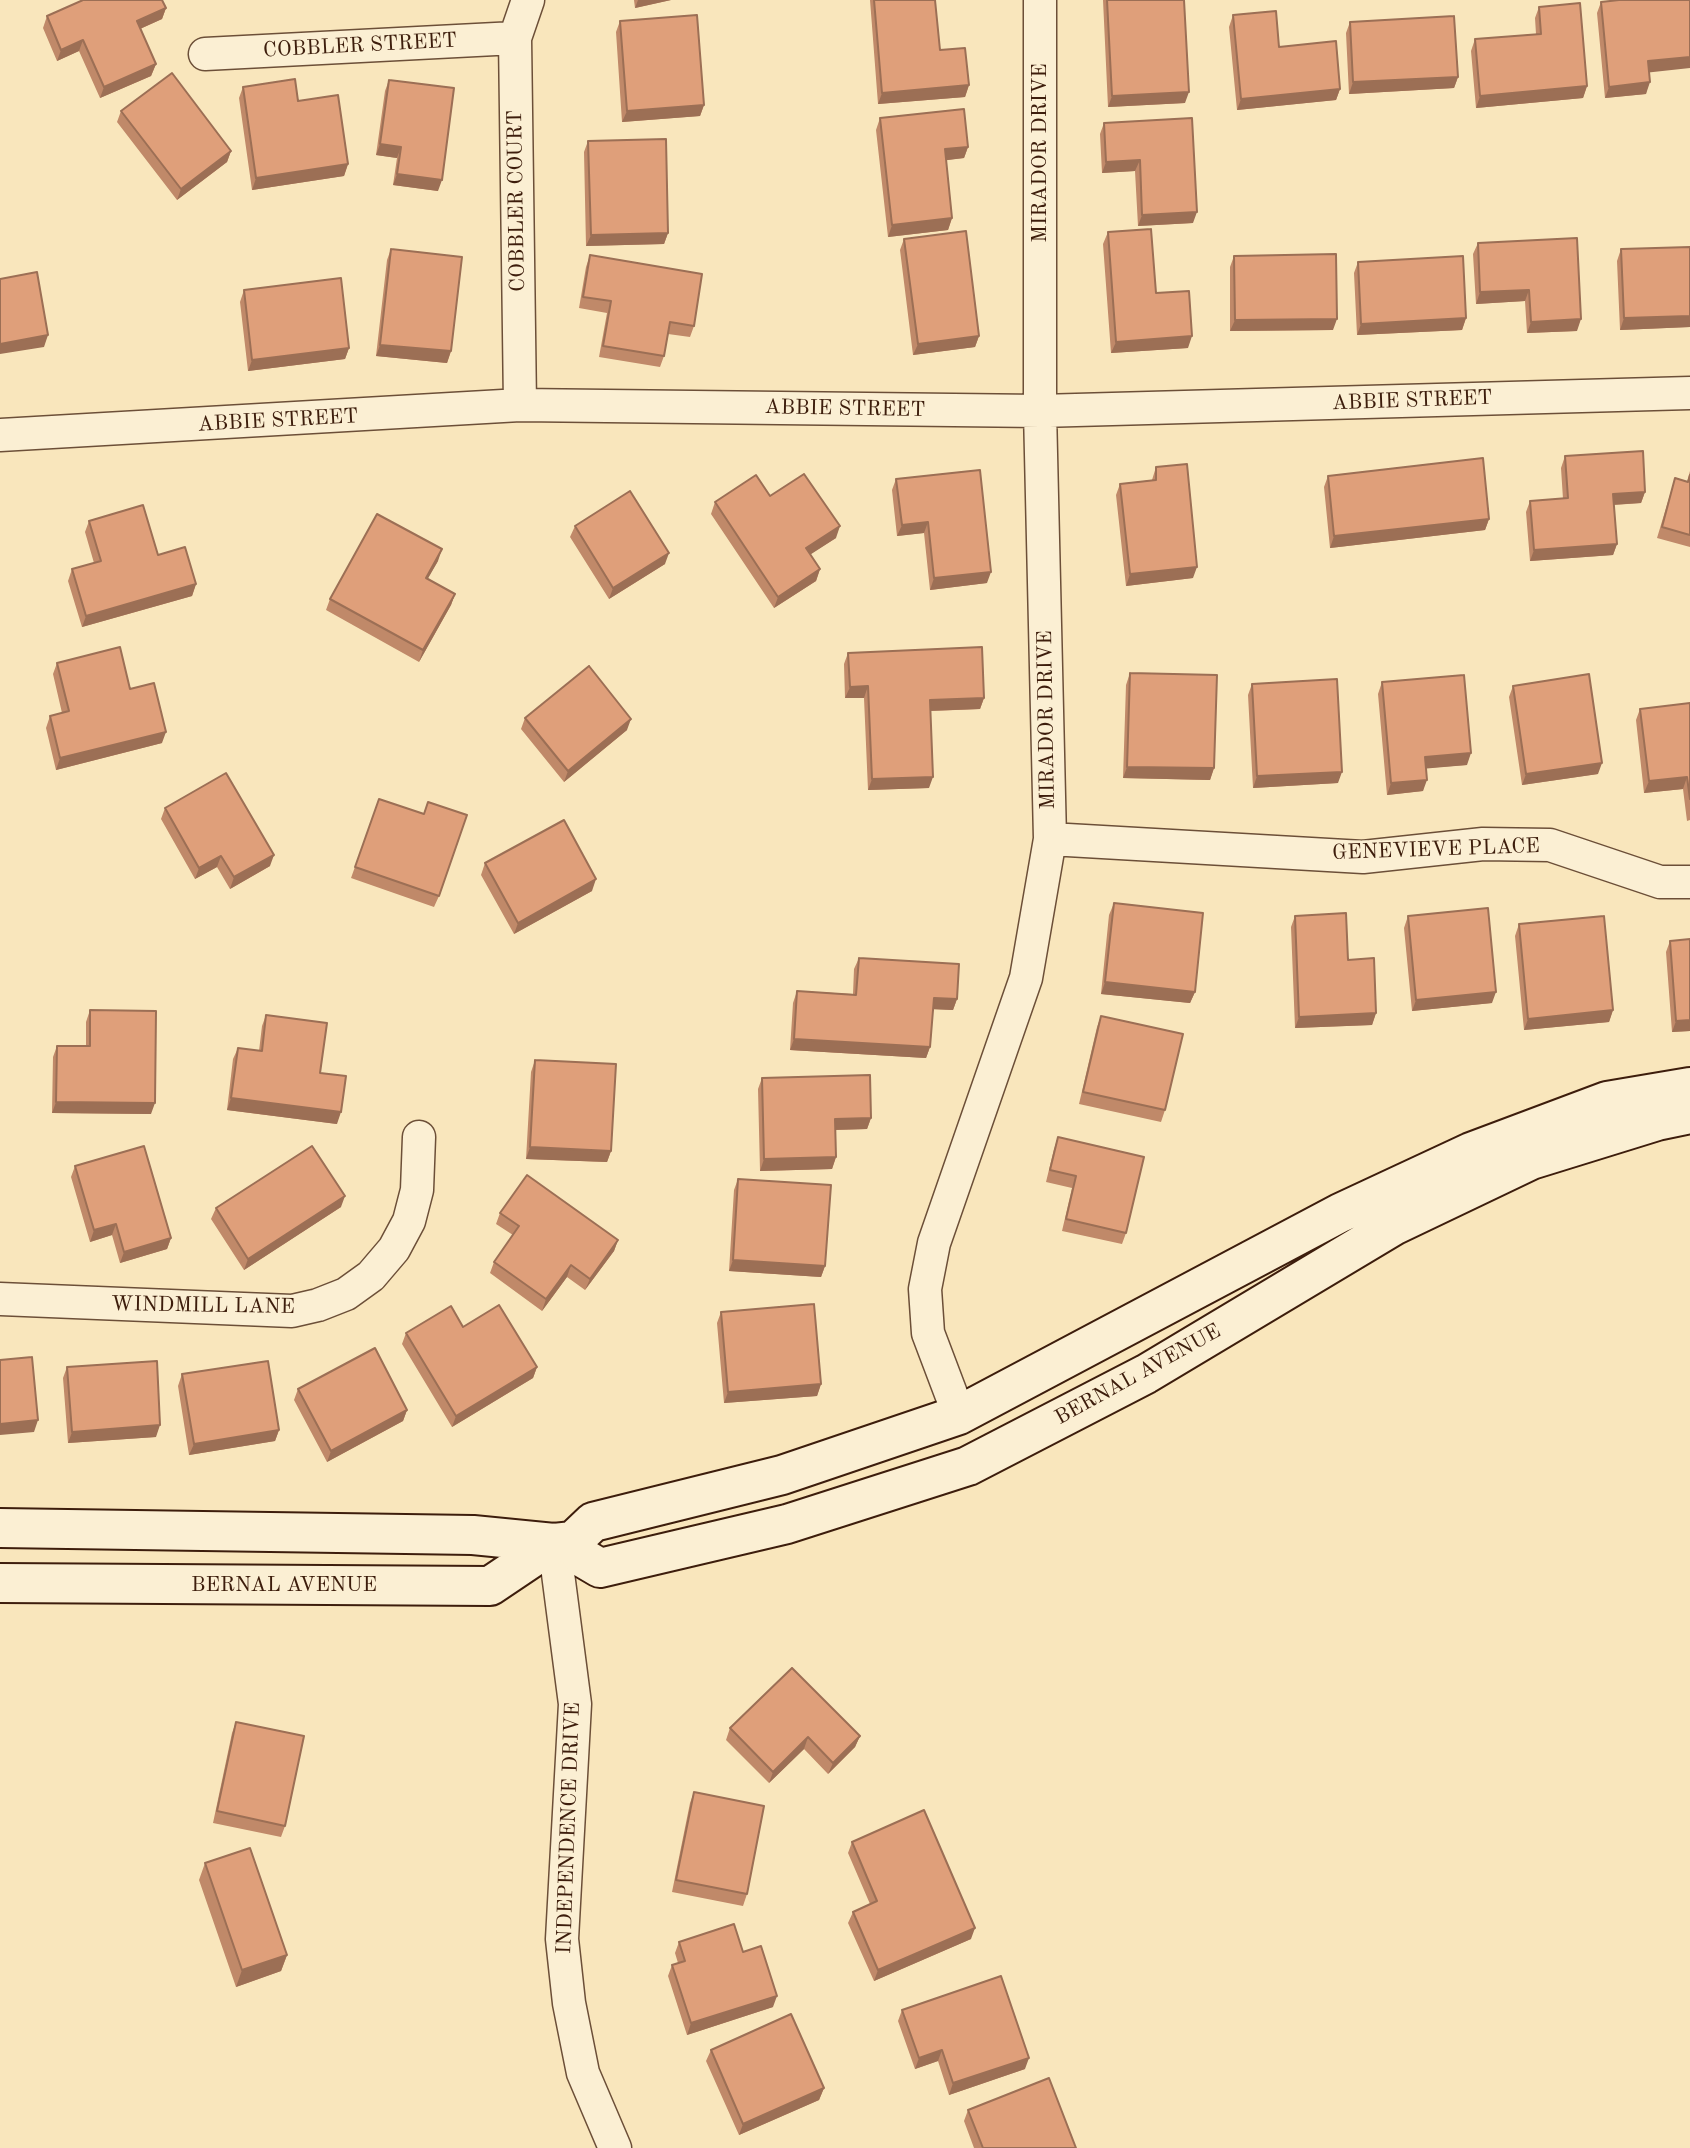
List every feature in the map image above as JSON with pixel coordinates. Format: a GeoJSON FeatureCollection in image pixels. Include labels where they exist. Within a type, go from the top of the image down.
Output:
{"type":"FeatureCollection","features":[{"type":"Feature","properties":{"kind":"main road","name":"BERNAL AVENUE"},"geometry":{"type":"LineString","coordinates":[[0,1583],[490,1586],[593,1522],[782,1475],[959,1415],[1340,1213],[1471,1152],[1607,1101],[1690,1087]]}},
{"type":"Feature","properties":{"kind":"main road","name":"BERNAL AVENUE"},"geometry":{"type":"LineString","coordinates":[[564,1542],[600,1568],[787,1524],[968,1466],[1146,1374],[1395,1225],[1531,1160],[1657,1121],[1690,1114]]}},
{"type":"Feature","properties":{"kind":"main road"},"geometry":{"type":"LineString","coordinates":[[0,1528],[473,1535],[564,1542]]}},
{"type":"Feature","properties":{"kind":"street","name":"COBBLER COURT"},"geometry":{"type":"LineString","coordinates":[[520,405],[515,38],[528,0]]}},
{"type":"Feature","properties":{"kind":"street","name":"MIRADOR DRIVE"},"geometry":{"type":"LineString","coordinates":[[959,1415],[928,1333],[925,1289],[934,1244],[1026,978],[1050,839],[1040,411],[1040,0]]}},
{"type":"Feature","properties":{"kind":"street","name":"COBBLER STREET"},"geometry":{"type":"LineString","coordinates":[[205,54],[515,38]]}},
{"type":"Feature","properties":{"kind":"street","name":"ABBIE STREET"},"geometry":{"type":"LineString","coordinates":[[0,435],[520,405],[1040,411],[1690,393]]}},
{"type":"Feature","properties":{"kind":"street","name":"GENEVIEVE PLACE"},"geometry":{"type":"LineString","coordinates":[[1050,839],[1363,857],[1483,844],[1550,845],[1660,882],[1690,882]]}},
{"type":"Feature","properties":{"kind":"street","name":"WINDMILL LANE"},"geometry":{"type":"LineString","coordinates":[[0,1299],[292,1311],[318,1305],[346,1294],[371,1276],[394,1249],[409,1222],[417,1190],[419,1138]]}},
{"type":"Feature","properties":{"kind":"street","name":"INDEPENDENCE DRIVE"},"geometry":{"type":"LineString","coordinates":[[564,1542],[575,1704],[564,1877],[564,1952],[569,2003],[583,2073],[615,2148]]}},
{"type":"Feature","properties":{"kind":"building"},"geometry":{"type":"Polygon","coordinates":[[[83,0],[162,0],[166,8],[137,21],[156,64],[104,87],[83,40],[61,50],[47,16],[83,0]]]}},
{"type":"Feature","properties":{"kind":"building"},"geometry":{"type":"Polygon","coordinates":[[[874,0],[935,0],[940,50],[965,48],[969,85],[882,93],[874,0]]]}},
{"type":"Feature","properties":{"kind":"building"},"geometry":{"type":"Polygon","coordinates":[[[1107,0],[1184,0],[1189,92],[1112,96],[1107,0]]]}},
{"type":"Feature","properties":{"kind":"building"},"geometry":{"type":"Polygon","coordinates":[[[1690,0],[1690,57],[1648,61],[1650,82],[1609,87],[1601,2],[1690,0]]]}},
{"type":"Feature","properties":{"kind":"building"},"geometry":{"type":"Polygon","coordinates":[[[1580,3],[1587,86],[1480,96],[1475,39],[1541,34],[1539,7],[1580,3]]]}},
{"type":"Feature","properties":{"kind":"building"},"geometry":{"type":"Polygon","coordinates":[[[1276,11],[1279,47],[1336,41],[1340,89],[1241,99],[1233,15],[1276,11]]]}},
{"type":"Feature","properties":{"kind":"building"},"geometry":{"type":"Polygon","coordinates":[[[697,15],[704,105],[627,111],[620,21],[697,15]]]}},
{"type":"Feature","properties":{"kind":"building"},"geometry":{"type":"Polygon","coordinates":[[[1454,16],[1458,77],[1353,82],[1350,22],[1454,16]]]}},
{"type":"Feature","properties":{"kind":"building"},"geometry":{"type":"Polygon","coordinates":[[[172,73],[231,151],[181,189],[121,111],[172,73]]]}},
{"type":"Feature","properties":{"kind":"building"},"geometry":{"type":"Polygon","coordinates":[[[295,79],[298,101],[338,95],[348,164],[256,178],[243,87],[295,79]]]}},
{"type":"Feature","properties":{"kind":"building"},"geometry":{"type":"Polygon","coordinates":[[[389,80],[454,88],[442,180],[397,174],[401,147],[380,144],[389,80]]]}},
{"type":"Feature","properties":{"kind":"building"},"geometry":{"type":"Polygon","coordinates":[[[964,109],[968,147],[945,149],[952,218],[892,225],[880,118],[964,109]]]}},
{"type":"Feature","properties":{"kind":"building"},"geometry":{"type":"Polygon","coordinates":[[[1192,118],[1197,212],[1142,215],[1140,160],[1106,162],[1104,123],[1192,118]]]}},
{"type":"Feature","properties":{"kind":"building"},"geometry":{"type":"Polygon","coordinates":[[[666,139],[668,233],[591,235],[588,141],[666,139]]]}},
{"type":"Feature","properties":{"kind":"building"},"geometry":{"type":"Polygon","coordinates":[[[1151,229],[1156,293],[1189,291],[1192,336],[1116,342],[1108,232],[1151,229]]]}},
{"type":"Feature","properties":{"kind":"building"},"geometry":{"type":"Polygon","coordinates":[[[966,231],[979,336],[918,344],[904,239],[966,231]]]}},
{"type":"Feature","properties":{"kind":"building"},"geometry":{"type":"Polygon","coordinates":[[[1577,238],[1581,319],[1531,322],[1529,290],[1480,292],[1478,243],[1577,238]]]}},
{"type":"Feature","properties":{"kind":"building"},"geometry":{"type":"Polygon","coordinates":[[[1690,247],[1690,316],[1624,318],[1621,249],[1690,247]]]}},
{"type":"Feature","properties":{"kind":"building"},"geometry":{"type":"Polygon","coordinates":[[[391,249],[462,257],[451,351],[380,345],[391,249]]]}},
{"type":"Feature","properties":{"kind":"building"},"geometry":{"type":"Polygon","coordinates":[[[1336,254],[1337,319],[1235,320],[1234,256],[1336,254]]]}},
{"type":"Feature","properties":{"kind":"building"},"geometry":{"type":"Polygon","coordinates":[[[590,255],[702,274],[694,326],[670,322],[664,356],[603,346],[611,301],[583,297],[590,255]]]}},
{"type":"Feature","properties":{"kind":"building"},"geometry":{"type":"Polygon","coordinates":[[[1463,256],[1466,318],[1361,324],[1358,262],[1463,256]]]}},
{"type":"Feature","properties":{"kind":"building"},"geometry":{"type":"Polygon","coordinates":[[[37,272],[48,335],[0,344],[0,279],[37,272]]]}},
{"type":"Feature","properties":{"kind":"building"},"geometry":{"type":"Polygon","coordinates":[[[341,278],[349,348],[252,360],[244,290],[341,278]]]}},
{"type":"Feature","properties":{"kind":"building"},"geometry":{"type":"Polygon","coordinates":[[[1643,451],[1645,492],[1613,494],[1617,544],[1534,550],[1530,501],[1568,498],[1565,456],[1643,451]]]}},
{"type":"Feature","properties":{"kind":"building"},"geometry":{"type":"Polygon","coordinates":[[[1483,458],[1489,519],[1334,536],[1328,476],[1483,458]]]}},
{"type":"Feature","properties":{"kind":"building"},"geometry":{"type":"Polygon","coordinates":[[[1187,464],[1197,567],[1130,574],[1120,484],[1156,480],[1156,467],[1187,464]]]}},
{"type":"Feature","properties":{"kind":"building"},"geometry":{"type":"Polygon","coordinates":[[[980,470],[991,572],[934,578],[928,522],[902,525],[896,479],[980,470]]]}},
{"type":"Feature","properties":{"kind":"building"},"geometry":{"type":"Polygon","coordinates":[[[804,474],[840,526],[806,548],[820,569],[778,597],[715,502],[756,475],[770,496],[804,474]]]}},
{"type":"Feature","properties":{"kind":"building"},"geometry":{"type":"Polygon","coordinates":[[[1690,475],[1690,535],[1662,527],[1675,478],[1688,482],[1690,475]]]}},
{"type":"Feature","properties":{"kind":"building"},"geometry":{"type":"Polygon","coordinates":[[[630,491],[669,553],[613,588],[575,526],[630,491]]]}},
{"type":"Feature","properties":{"kind":"building"},"geometry":{"type":"Polygon","coordinates":[[[143,505],[158,555],[185,547],[196,584],[86,616],[72,569],[101,561],[89,521],[143,505]]]}},
{"type":"Feature","properties":{"kind":"building"},"geometry":{"type":"Polygon","coordinates":[[[377,514],[442,549],[426,578],[455,594],[423,650],[330,599],[377,514]]]}},
{"type":"Feature","properties":{"kind":"building"},"geometry":{"type":"Polygon","coordinates":[[[120,647],[130,689],[154,683],[166,732],[60,758],[50,716],[69,711],[57,663],[120,647]]]}},
{"type":"Feature","properties":{"kind":"building"},"geometry":{"type":"Polygon","coordinates":[[[982,647],[984,698],[930,700],[933,777],[872,779],[868,686],[850,687],[848,653],[982,647]]]}},
{"type":"Feature","properties":{"kind":"building"},"geometry":{"type":"Polygon","coordinates":[[[589,666],[631,719],[568,771],[525,718],[589,666]]]}},
{"type":"Feature","properties":{"kind":"building"},"geometry":{"type":"Polygon","coordinates":[[[1130,673],[1217,675],[1214,768],[1127,767],[1130,673]]]}},
{"type":"Feature","properties":{"kind":"building"},"geometry":{"type":"Polygon","coordinates":[[[1589,674],[1602,763],[1526,774],[1513,686],[1589,674]]]}},
{"type":"Feature","properties":{"kind":"building"},"geometry":{"type":"Polygon","coordinates":[[[1464,675],[1471,753],[1425,757],[1427,780],[1391,783],[1382,682],[1464,675]]]}},
{"type":"Feature","properties":{"kind":"building"},"geometry":{"type":"Polygon","coordinates":[[[1337,679],[1342,772],[1257,776],[1252,684],[1337,679]]]}},
{"type":"Feature","properties":{"kind":"building"},"geometry":{"type":"Polygon","coordinates":[[[1690,703],[1690,799],[1687,777],[1649,781],[1640,709],[1690,703]]]}},
{"type":"Feature","properties":{"kind":"building"},"geometry":{"type":"Polygon","coordinates":[[[226,773],[274,855],[234,877],[221,856],[199,868],[165,808],[226,773]]]}},
{"type":"Feature","properties":{"kind":"building"},"geometry":{"type":"Polygon","coordinates":[[[379,799],[424,814],[428,802],[467,815],[439,896],[355,867],[379,799]]]}},
{"type":"Feature","properties":{"kind":"building"},"geometry":{"type":"Polygon","coordinates":[[[564,820],[596,879],[518,923],[485,863],[564,820]]]}},
{"type":"Feature","properties":{"kind":"building"},"geometry":{"type":"Polygon","coordinates":[[[1114,903],[1203,913],[1195,992],[1105,982],[1114,903]]]}},
{"type":"Feature","properties":{"kind":"building"},"geometry":{"type":"Polygon","coordinates":[[[1488,908],[1496,992],[1416,1000],[1408,916],[1488,908]]]}},
{"type":"Feature","properties":{"kind":"building"},"geometry":{"type":"Polygon","coordinates":[[[1346,913],[1348,960],[1374,958],[1376,1013],[1299,1017],[1295,916],[1346,913]]]}},
{"type":"Feature","properties":{"kind":"building"},"geometry":{"type":"Polygon","coordinates":[[[1604,916],[1613,1010],[1528,1019],[1519,924],[1604,916]]]}},
{"type":"Feature","properties":{"kind":"building"},"geometry":{"type":"Polygon","coordinates":[[[1690,939],[1690,1020],[1676,1021],[1670,941],[1690,939]]]}},
{"type":"Feature","properties":{"kind":"building"},"geometry":{"type":"Polygon","coordinates":[[[859,958],[959,964],[957,999],[934,998],[930,1047],[794,1039],[797,991],[856,995],[859,958]]]}},
{"type":"Feature","properties":{"kind":"building"},"geometry":{"type":"Polygon","coordinates":[[[90,1010],[156,1011],[155,1103],[56,1102],[57,1046],[90,1046],[90,1010]]]}},
{"type":"Feature","properties":{"kind":"building"},"geometry":{"type":"Polygon","coordinates":[[[266,1015],[327,1023],[320,1073],[346,1076],[341,1112],[231,1098],[238,1048],[262,1051],[266,1015]]]}},
{"type":"Feature","properties":{"kind":"building"},"geometry":{"type":"Polygon","coordinates":[[[1101,1016],[1183,1034],[1165,1110],[1083,1092],[1101,1016]]]}},
{"type":"Feature","properties":{"kind":"building"},"geometry":{"type":"Polygon","coordinates":[[[535,1060],[616,1064],[611,1151],[530,1147],[535,1060]]]}},
{"type":"Feature","properties":{"kind":"building"},"geometry":{"type":"Polygon","coordinates":[[[870,1075],[871,1118],[835,1119],[836,1157],[764,1159],[762,1078],[870,1075]]]}},
{"type":"Feature","properties":{"kind":"building"},"geometry":{"type":"Polygon","coordinates":[[[1058,1137],[1144,1157],[1126,1233],[1066,1219],[1076,1176],[1050,1170],[1058,1137]]]}},
{"type":"Feature","properties":{"kind":"building"},"geometry":{"type":"Polygon","coordinates":[[[144,1146],[171,1238],[124,1252],[116,1224],[94,1230],[75,1166],[144,1146]]]}},
{"type":"Feature","properties":{"kind":"building"},"geometry":{"type":"Polygon","coordinates":[[[312,1146],[345,1196],[248,1259],[216,1208],[312,1146]]]}},
{"type":"Feature","properties":{"kind":"building"},"geometry":{"type":"Polygon","coordinates":[[[527,1175],[618,1240],[590,1279],[571,1265],[546,1299],[494,1262],[519,1226],[500,1213],[527,1175]]]}},
{"type":"Feature","properties":{"kind":"building"},"geometry":{"type":"Polygon","coordinates":[[[738,1179],[831,1185],[825,1266],[733,1260],[738,1179]]]}},
{"type":"Feature","properties":{"kind":"building"},"geometry":{"type":"Polygon","coordinates":[[[814,1304],[821,1384],[728,1392],[721,1312],[814,1304]]]}},
{"type":"Feature","properties":{"kind":"building"},"geometry":{"type":"Polygon","coordinates":[[[499,1305],[537,1367],[456,1416],[406,1333],[451,1306],[463,1327],[499,1305]]]}},
{"type":"Feature","properties":{"kind":"building"},"geometry":{"type":"Polygon","coordinates":[[[375,1348],[407,1410],[331,1451],[298,1389],[375,1348]]]}},
{"type":"Feature","properties":{"kind":"building"},"geometry":{"type":"Polygon","coordinates":[[[32,1357],[38,1420],[0,1424],[0,1360],[32,1357]]]}},
{"type":"Feature","properties":{"kind":"building"},"geometry":{"type":"Polygon","coordinates":[[[157,1361],[160,1425],[72,1432],[67,1367],[157,1361]]]}},
{"type":"Feature","properties":{"kind":"building"},"geometry":{"type":"Polygon","coordinates":[[[268,1361],[279,1430],[194,1444],[182,1374],[268,1361]]]}},
{"type":"Feature","properties":{"kind":"building"},"geometry":{"type":"Polygon","coordinates":[[[792,1668],[860,1736],[833,1763],[808,1737],[773,1772],[730,1728],[792,1668]]]}},
{"type":"Feature","properties":{"kind":"building"},"geometry":{"type":"Polygon","coordinates":[[[236,1722],[304,1736],[285,1826],[217,1811],[236,1722]]]}},
{"type":"Feature","properties":{"kind":"building"},"geometry":{"type":"Polygon","coordinates":[[[694,1792],[764,1806],[747,1894],[676,1880],[694,1792]]]}},
{"type":"Feature","properties":{"kind":"building"},"geometry":{"type":"Polygon","coordinates":[[[924,1810],[975,1928],[878,1970],[853,1912],[877,1901],[852,1842],[924,1810]]]}},
{"type":"Feature","properties":{"kind":"building"},"geometry":{"type":"Polygon","coordinates":[[[250,1848],[287,1955],[242,1970],[205,1863],[250,1848]]]}},
{"type":"Feature","properties":{"kind":"building"},"geometry":{"type":"Polygon","coordinates":[[[734,1924],[743,1952],[761,1946],[777,1996],[691,2023],[672,1965],[685,1961],[679,1942],[734,1924]]]}},
{"type":"Feature","properties":{"kind":"building"},"geometry":{"type":"Polygon","coordinates":[[[1001,1976],[1029,2058],[953,2083],[942,2050],[919,2058],[902,2010],[1001,1976]]]}},
{"type":"Feature","properties":{"kind":"building"},"geometry":{"type":"Polygon","coordinates":[[[791,2014],[824,2088],[743,2124],[711,2050],[791,2014]]]}},
{"type":"Feature","properties":{"kind":"building"},"geometry":{"type":"Polygon","coordinates":[[[1049,2078],[1076,2148],[983,2148],[968,2110],[1049,2078]]]}}]}
